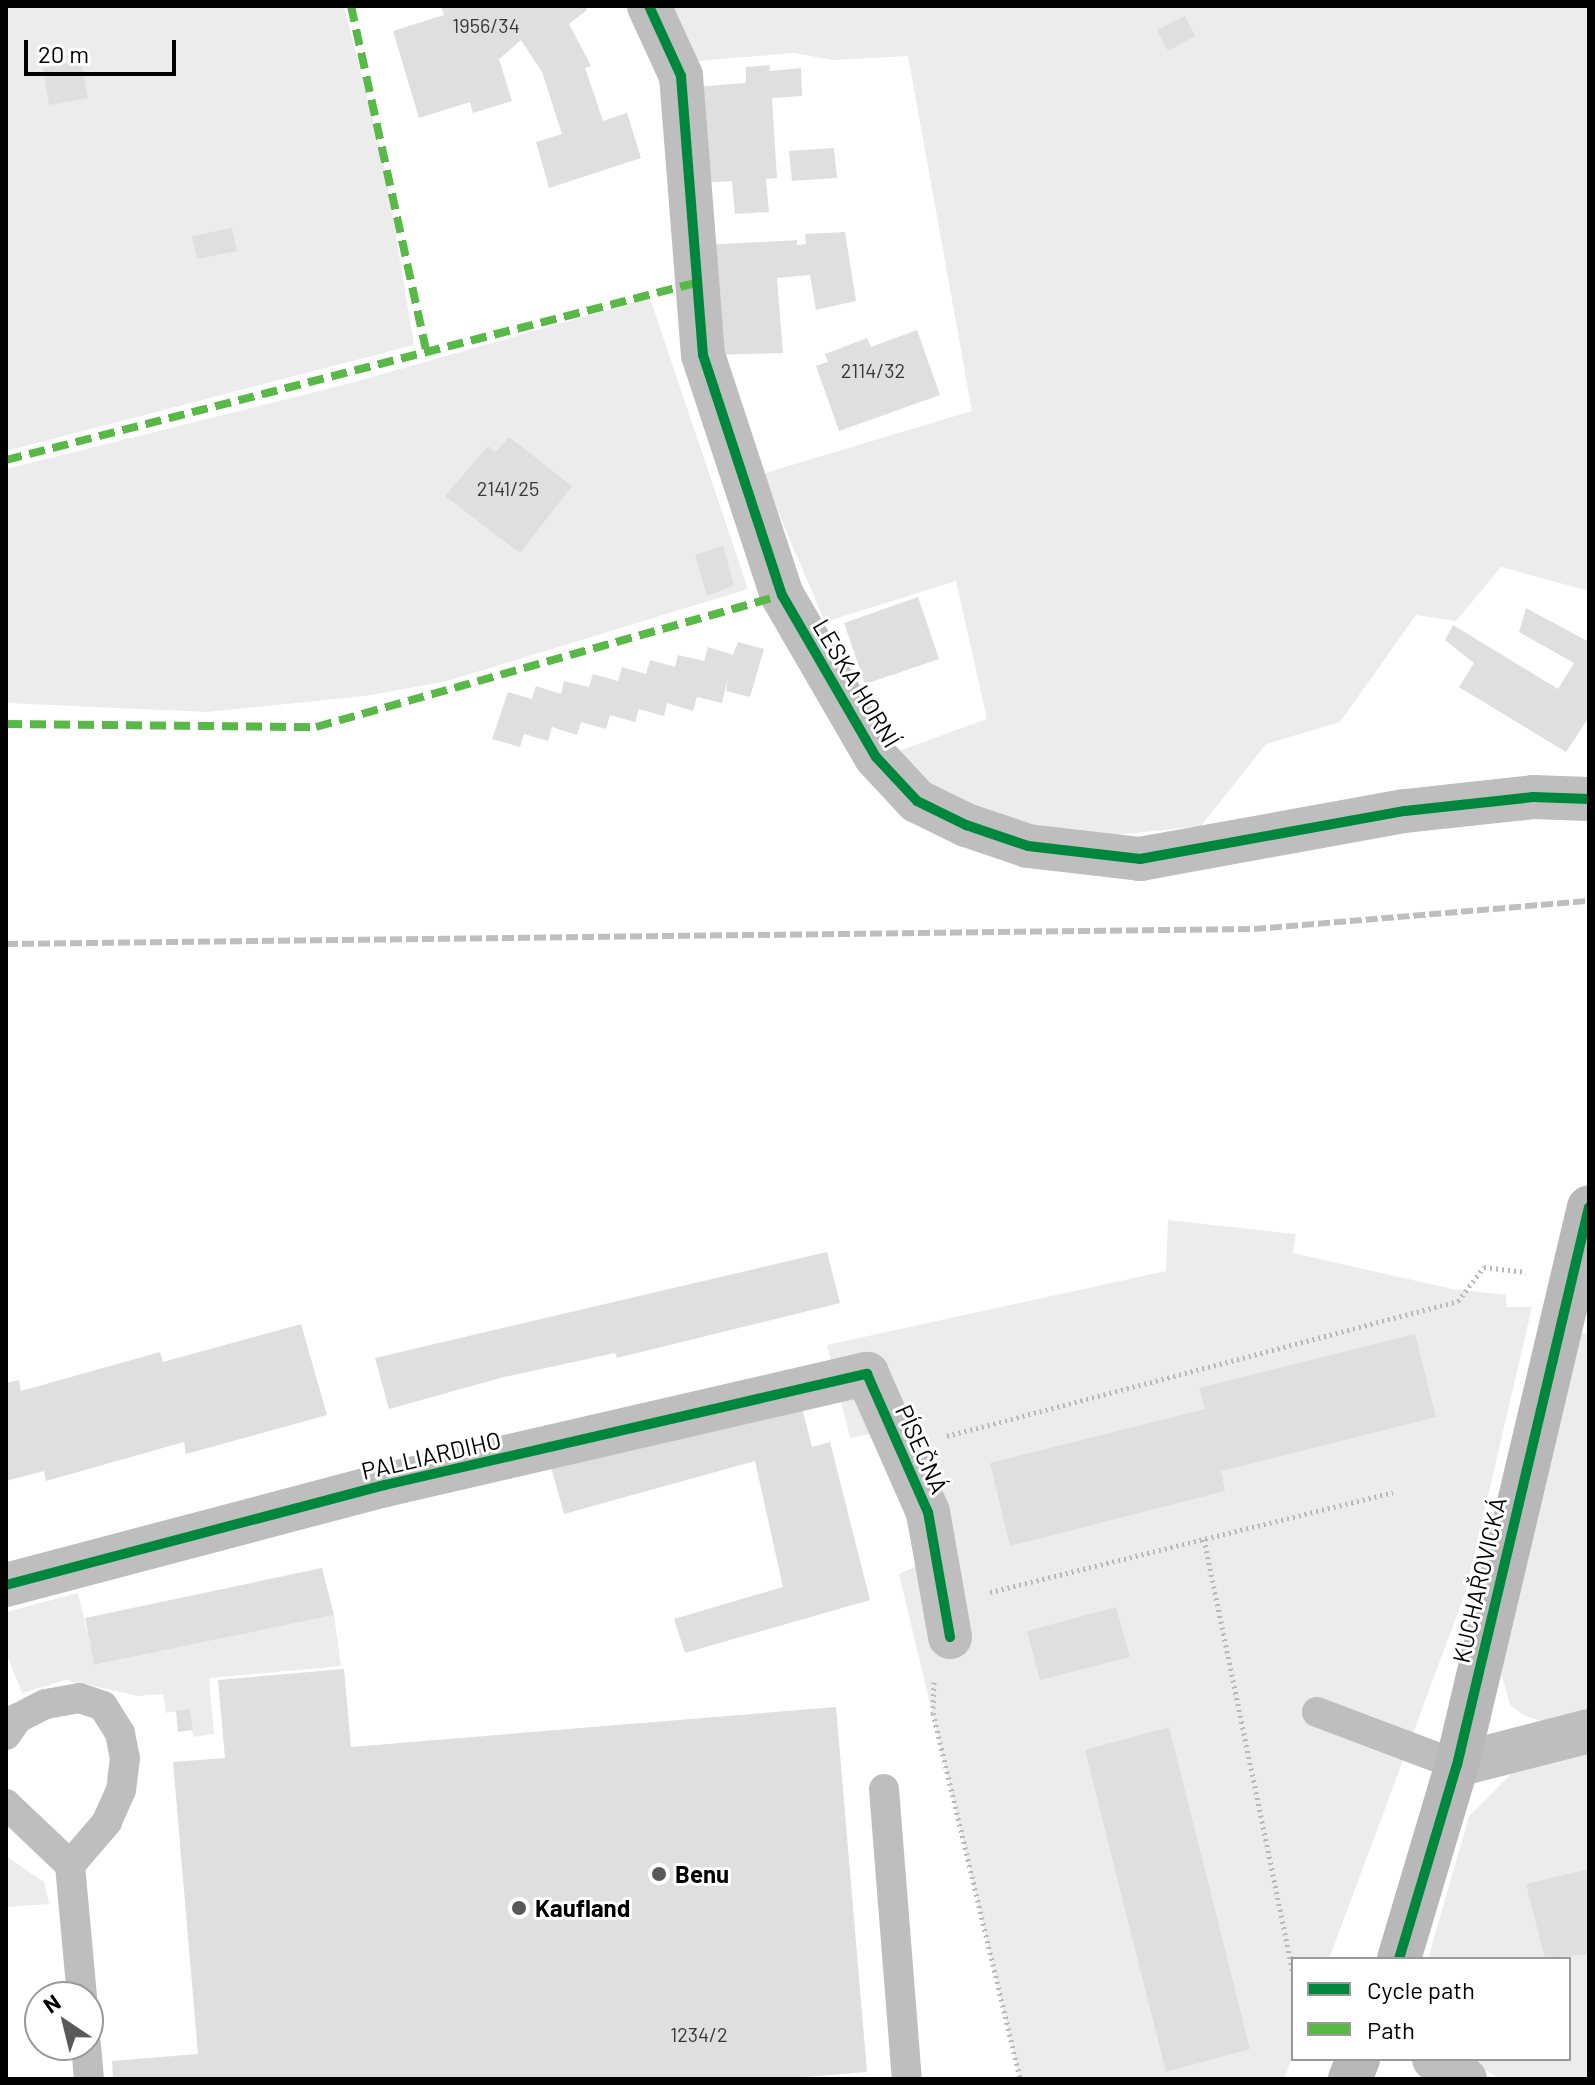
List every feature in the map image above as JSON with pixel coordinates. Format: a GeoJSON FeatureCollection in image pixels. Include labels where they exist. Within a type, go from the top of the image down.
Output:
{"type":"FeatureCollection","features":[{"type":"Feature","properties":{"kind":"street","name":"LESKA HORNÍ"},"geometry":{"type":"LineString","coordinates":[[649,6],[681,76],[703,355],[782,595],[876,757],[917,801],[966,825],[1028,846],[1140,859],[1405,811],[1533,797],[1589,799]]}},
{"type":"Feature","properties":{"kind":"street","name":"KUCHAŘOVICKÁ"},"geometry":{"type":"LineString","coordinates":[[1400,1957],[1457,1765],[1589,1207]]}},
{"type":"Feature","properties":{"kind":"street","name":"PÍSEČNÁ"},"geometry":{"type":"LineString","coordinates":[[867,1374],[928,1512],[947,1620]]}},
{"type":"Feature","properties":{"kind":"street","name":"PALLIARDIHO"},"geometry":{"type":"LineString","coordinates":[[6,1585],[385,1485],[867,1374]]}},
{"type":"Feature","properties":{"kind":"street"},"geometry":{"type":"LineString","coordinates":[[1457,1765],[1589,1731]]}},
{"type":"Feature","properties":{"kind":"street"},"geometry":{"type":"LineString","coordinates":[[1437,2061],[1465,2079]]}},
{"type":"Feature","properties":{"kind":"lane"},"geometry":{"type":"LineString","coordinates":[[6,1735],[18,1718],[46,1704],[79,1698],[103,1706],[120,1733],[125,1758],[121,1790],[107,1822],[70,1865]]}},
{"type":"Feature","properties":{"kind":"lane"},"geometry":{"type":"LineString","coordinates":[[1317,1712],[1457,1765]]}},
{"type":"Feature","properties":{"kind":"lane"},"geometry":{"type":"LineString","coordinates":[[884,1789],[907,2079]]}},
{"type":"Feature","properties":{"kind":"lane"},"geometry":{"type":"LineString","coordinates":[[6,1804],[70,1865],[81,1981]]}},
{"type":"Feature","properties":{"kind":"path"},"geometry":{"type":"LineString","coordinates":[[899,1447],[1458,1301],[1484,1267],[1570,1278]]}},
{"type":"Feature","properties":{"kind":"path"},"geometry":{"type":"LineString","coordinates":[[1020,2079],[933,1713],[934,1684],[947,1620],[1204,1539],[1393,1492]]}},
{"type":"Feature","properties":{"kind":"path"},"geometry":{"type":"LineString","coordinates":[[1204,1539],[1291,1963]]}},
{"type":"Feature","properties":{"kind":"shaded area"},"geometry":{"type":"Polygon","coordinates":[[[6,6],[344,6],[384,164],[414,345],[6,451],[6,6]]]}},
{"type":"Feature","properties":{"kind":"shaded area"},"geometry":{"type":"Polygon","coordinates":[[[667,6],[1589,6],[1589,591],[1501,567],[1456,621],[1416,615],[1340,722],[1266,744],[1201,826],[1022,845],[882,757],[987,719],[956,581],[825,622],[762,474],[972,411],[908,56],[833,60],[794,53],[686,62],[667,6]]]}},
{"type":"Feature","properties":{"kind":"shaded area"},"geometry":{"type":"Polygon","coordinates":[[[650,298],[748,589],[444,682],[364,696],[207,712],[6,703],[6,469],[351,383],[650,298]]]}},
{"type":"Feature","properties":{"kind":"shaded area"},"geometry":{"type":"Polygon","coordinates":[[[1168,1220],[1296,1234],[1293,1253],[1452,1289],[1506,1295],[1506,1307],[1532,1307],[1466,1591],[1330,1957],[1291,1957],[1291,2061],[1284,2079],[1020,2079],[899,1574],[917,1566],[885,1431],[850,1438],[827,1345],[1166,1271],[1168,1220]]]}},
{"type":"Feature","properties":{"kind":"shaded area"},"geometry":{"type":"Polygon","coordinates":[[[1580,1332],[1589,1335],[1589,1713],[1552,1724],[1525,1716],[1510,1705],[1501,1672],[1580,1332]]]}},
{"type":"Feature","properties":{"kind":"shaded area"},"geometry":{"type":"Polygon","coordinates":[[[78,1593],[95,1665],[334,1615],[341,1666],[209,1678],[214,1734],[193,1737],[190,1709],[166,1713],[163,1694],[138,1696],[66,1680],[22,1693],[6,1653],[6,1612],[78,1593]]]}},
{"type":"Feature","properties":{"kind":"shaded area"},"geometry":{"type":"Polygon","coordinates":[[[1589,1747],[1589,2078],[1501,2079],[1470,2061],[1571,2061],[1571,1957],[1429,1957],[1469,1816],[1514,1771],[1589,1747]]]}},
{"type":"Feature","properties":{"kind":"shaded area"},"geometry":{"type":"Polygon","coordinates":[[[6,1856],[44,1882],[49,1904],[6,1907],[6,1856]]]}},
{"type":"Feature","properties":{"kind":"building"},"geometry":{"type":"Polygon","coordinates":[[[441,6],[585,6],[587,10],[569,24],[591,66],[585,68],[603,121],[627,113],[641,158],[549,188],[536,142],[562,134],[542,72],[521,40],[499,59],[512,101],[473,113],[470,102],[419,118],[393,31],[444,15],[441,6]]]}},
{"type":"Feature","properties":{"kind":"building"},"geometry":{"type":"Polygon","coordinates":[[[1185,16],[1195,36],[1168,51],[1157,30],[1185,16]]]}},
{"type":"Feature","properties":{"kind":"building"},"geometry":{"type":"Polygon","coordinates":[[[81,61],[88,98],[49,105],[43,68],[81,61]]]}},
{"type":"Feature","properties":{"kind":"building"},"geometry":{"type":"Polygon","coordinates":[[[770,65],[769,71],[801,68],[802,96],[772,98],[777,178],[766,179],[769,212],[735,214],[732,181],[701,183],[693,87],[746,83],[746,67],[770,65]]]}},
{"type":"Feature","properties":{"kind":"building"},"geometry":{"type":"Polygon","coordinates":[[[834,148],[837,178],[792,181],[789,151],[834,148]]]}},
{"type":"Feature","properties":{"kind":"building"},"geometry":{"type":"Polygon","coordinates":[[[232,228],[237,251],[197,259],[192,236],[232,228]]]}},
{"type":"Feature","properties":{"kind":"building"},"geometry":{"type":"Polygon","coordinates":[[[845,232],[856,301],[816,310],[810,275],[777,278],[783,353],[715,355],[705,245],[797,240],[797,245],[806,244],[805,234],[845,232]]]}},
{"type":"Feature","properties":{"kind":"building"},"geometry":{"type":"Polygon","coordinates":[[[917,330],[940,395],[839,431],[816,366],[828,362],[825,354],[867,338],[871,347],[917,330]]]}},
{"type":"Feature","properties":{"kind":"building"},"geometry":{"type":"Polygon","coordinates":[[[509,437],[572,486],[520,553],[445,496],[488,446],[496,452],[509,437]]]}},
{"type":"Feature","properties":{"kind":"building"},"geometry":{"type":"Polygon","coordinates":[[[723,546],[734,585],[707,596],[695,555],[723,546]]]}},
{"type":"Feature","properties":{"kind":"building"},"geometry":{"type":"Polygon","coordinates":[[[918,597],[939,659],[865,684],[844,623],[918,597]]]}},
{"type":"Feature","properties":{"kind":"building"},"geometry":{"type":"Polygon","coordinates":[[[1526,608],[1589,642],[1589,717],[1566,752],[1459,687],[1474,663],[1445,640],[1453,625],[1558,689],[1574,663],[1519,632],[1526,608]]]}},
{"type":"Feature","properties":{"kind":"building"},"geometry":{"type":"Polygon","coordinates":[[[738,642],[764,649],[750,697],[726,691],[728,677],[722,703],[697,697],[693,711],[667,703],[664,716],[639,709],[635,722],[610,715],[606,729],[581,722],[577,735],[552,727],[548,741],[524,734],[520,747],[492,739],[508,692],[532,699],[536,686],[561,694],[564,681],[589,687],[593,674],[618,681],[622,667],[646,674],[650,660],[675,667],[678,655],[704,661],[708,647],[733,655],[738,642]]]}},
{"type":"Feature","properties":{"kind":"building"},"geometry":{"type":"Polygon","coordinates":[[[827,1252],[840,1303],[617,1358],[615,1353],[504,1377],[389,1409],[375,1358],[827,1252]]]}},
{"type":"Feature","properties":{"kind":"building"},"geometry":{"type":"Polygon","coordinates":[[[301,1324],[327,1415],[186,1454],[184,1442],[46,1481],[44,1471],[6,1481],[6,1383],[19,1380],[21,1391],[160,1352],[163,1362],[301,1324]]]}},
{"type":"Feature","properties":{"kind":"building"},"geometry":{"type":"Polygon","coordinates":[[[1415,1334],[1436,1417],[1221,1471],[1225,1491],[1010,1546],[990,1463],[1205,1409],[1199,1388],[1415,1334]]]}},
{"type":"Feature","properties":{"kind":"building"},"geometry":{"type":"Polygon","coordinates":[[[798,1392],[812,1447],[830,1442],[870,1600],[685,1653],[674,1619],[783,1587],[755,1461],[564,1514],[549,1460],[798,1392]]]}},
{"type":"Feature","properties":{"kind":"building"},"geometry":{"type":"Polygon","coordinates":[[[322,1568],[334,1615],[94,1665],[85,1618],[322,1568]]]}},
{"type":"Feature","properties":{"kind":"building"},"geometry":{"type":"Polygon","coordinates":[[[1116,1607],[1130,1657],[1040,1680],[1027,1631],[1116,1607]]]}},
{"type":"Feature","properties":{"kind":"building","name":"Kaufland"},"geometry":{"type":"Polygon","coordinates":[[[344,1669],[351,1747],[836,1707],[867,2072],[779,2079],[113,2079],[112,2061],[198,2054],[173,1762],[225,1758],[218,1680],[344,1669]]]}},
{"type":"Feature","properties":{"kind":"building"},"geometry":{"type":"Polygon","coordinates":[[[190,1709],[193,1730],[178,1732],[176,1711],[190,1709]]]}},
{"type":"Feature","properties":{"kind":"building"},"geometry":{"type":"Polygon","coordinates":[[[1169,1727],[1250,2049],[1166,2072],[1085,1750],[1169,1727]]]}},
{"type":"Feature","properties":{"kind":"building"},"geometry":{"type":"Polygon","coordinates":[[[1589,1869],[1589,1954],[1544,1957],[1526,1884],[1589,1869]]]}},
{"type":"Feature","properties":{"kind":"railway"},"geometry":{"type":"LineString","coordinates":[[6,944],[1254,929],[1589,901]]}},
{"type":"Feature","properties":{"kind":"marked path"},"geometry":{"type":"LineString","coordinates":[[351,6],[426,349]]}},
{"type":"Feature","properties":{"kind":"marked path"},"geometry":{"type":"LineString","coordinates":[[6,460],[695,283]]}},
{"type":"Feature","properties":{"kind":"marked path"},"geometry":{"type":"LineString","coordinates":[[6,724],[316,727],[782,595]]}},
{"type":"Feature","properties":{"kind":"cycle path"},"geometry":{"type":"LineString","coordinates":[[649,6],[681,76],[703,355],[782,595],[876,757],[917,801],[966,825],[1028,846],[1140,859],[1405,811],[1533,797],[1589,799]]}},
{"type":"Feature","properties":{"kind":"cycle path"},"geometry":{"type":"LineString","coordinates":[[1400,1957],[1457,1765],[1589,1207]]}},
{"type":"Feature","properties":{"kind":"cycle path"},"geometry":{"type":"LineString","coordinates":[[6,1585],[385,1485],[867,1374],[928,1512],[950,1637]]}},
{"type":"Feature","properties":{"kind":"place","name":"Benu"},"geometry":{"type":"Point","coordinates":[659,1874]}},
{"type":"Feature","properties":{"kind":"place","name":"Kaufland"},"geometry":{"type":"Point","coordinates":[519,1908]}}]}
